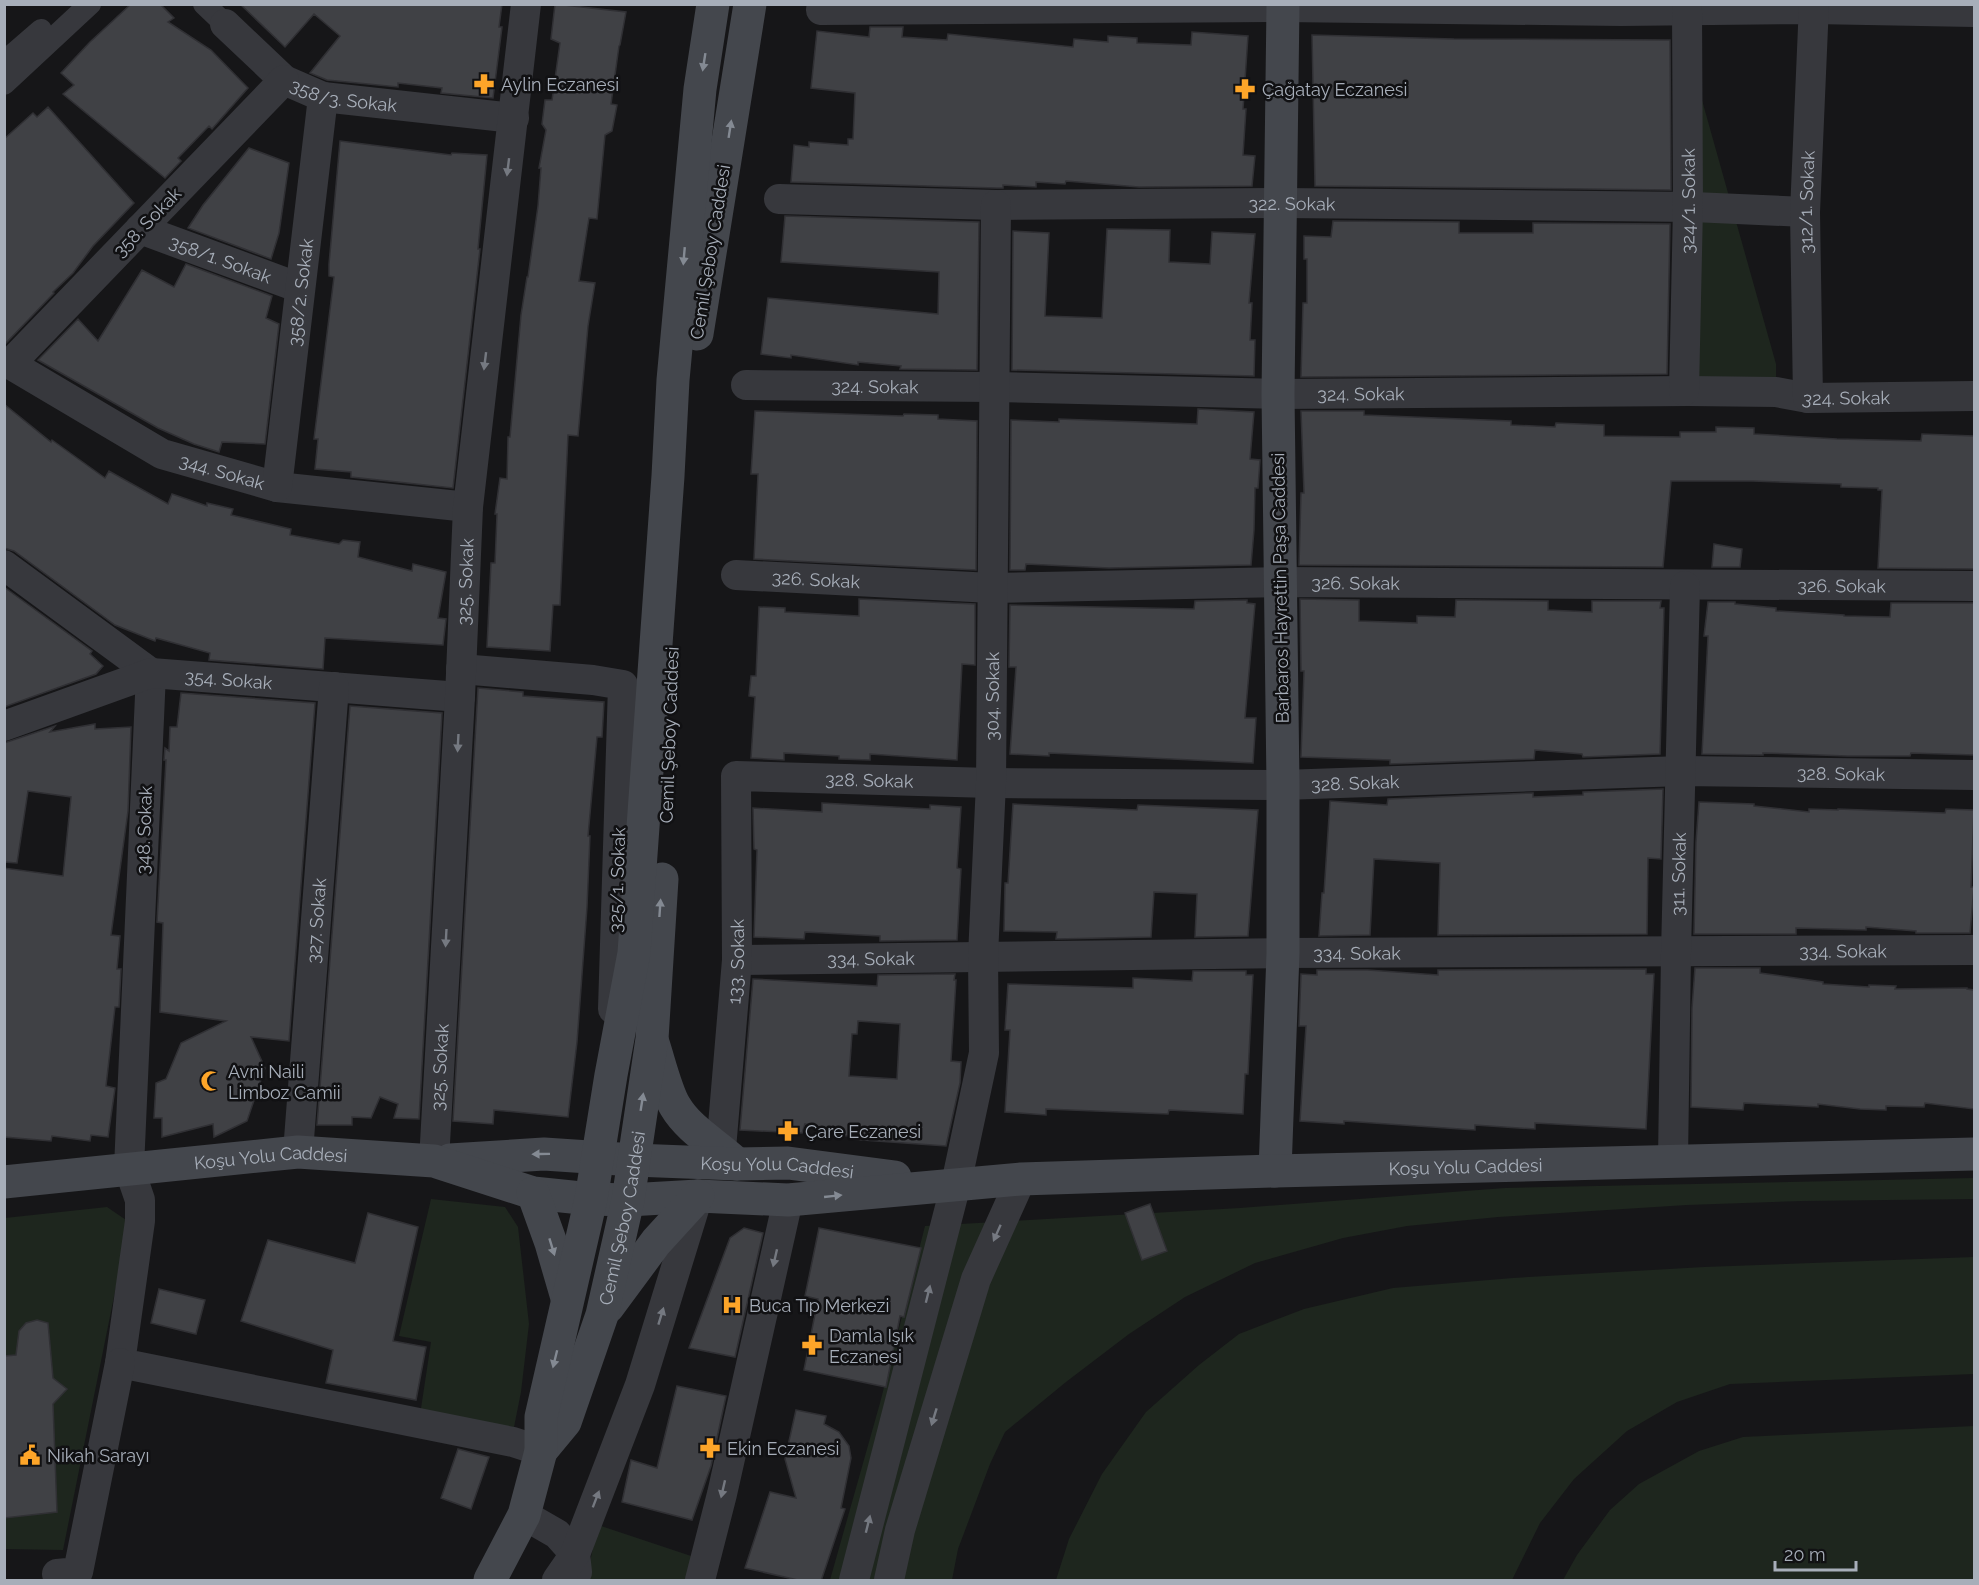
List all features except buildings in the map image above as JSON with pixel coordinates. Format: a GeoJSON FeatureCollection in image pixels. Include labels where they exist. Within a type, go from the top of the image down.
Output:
{"type":"FeatureCollection","features":[{"type":"Feature","properties":{"kind":"main road","name":"Cemil Şeboy Caddesi"},"geometry":{"type":"LineString","coordinates":[[490,1581],[524,1515],[541,1451],[541,1417],[591,1199],[634,953],[673,380],[700,89],[713,4]]}},
{"type":"Feature","properties":{"kind":"main road","name":"Cemil Şeboy Caddesi"},"geometry":{"type":"LineString","coordinates":[[541,1451],[565,1422],[602,1315],[628,1200],[652,1039],[668,778],[675,574],[689,386],[750,4]]}},
{"type":"Feature","properties":{"kind":"main road","name":"Barbaros Hayrettin Paşa Caddesi"},"geometry":{"type":"LineString","coordinates":[[1275,1171],[1283,953],[1278,394],[1283,6]]}},
{"type":"Feature","properties":{"kind":"main road"},"geometry":{"type":"LineString","coordinates":[[652,1039],[674,1105],[693,1128],[729,1156]]}},
{"type":"Feature","properties":{"kind":"main road","name":"Koşu Yolu Caddesi"},"geometry":{"type":"LineString","coordinates":[[4,1182],[298,1152],[434,1161],[544,1154],[634,1160],[729,1156],[956,1184]]}},
{"type":"Feature","properties":{"kind":"main road","name":"Koşu Yolu Caddesi"},"geometry":{"type":"LineString","coordinates":[[434,1161],[533,1193],[591,1199],[628,1200],[698,1196],[788,1200],[1021,1179],[1673,1160],[1974,1154]]}},
{"type":"Feature","properties":{"kind":"main road"},"geometry":{"type":"LineString","coordinates":[[533,1193],[551,1243],[568,1302]]}},
{"type":"Feature","properties":{"kind":"main road"},"geometry":{"type":"LineString","coordinates":[[602,1315],[656,1242],[698,1196]]}},
{"type":"Feature","properties":{"kind":"street"},"geometry":{"type":"LineString","coordinates":[[4,62],[69,4]]}},
{"type":"Feature","properties":{"kind":"street"},"geometry":{"type":"LineString","coordinates":[[4,84],[90,4]]}},
{"type":"Feature","properties":{"kind":"street","name":"325. Sokak"},"geometry":{"type":"LineString","coordinates":[[434,1161],[461,683],[468,507],[526,4]]}},
{"type":"Feature","properties":{"kind":"street"},"geometry":{"type":"LineString","coordinates":[[822,8],[1283,6],[1622,8],[1687,11],[1814,7],[1920,8],[1974,12]]}},
{"type":"Feature","properties":{"kind":"street","name":"312/1. Sokak"},"geometry":{"type":"LineString","coordinates":[[1808,398],[1805,212],[1814,7]]}},
{"type":"Feature","properties":{"kind":"street","name":"324/1. Sokak"},"geometry":{"type":"LineString","coordinates":[[1684,392],[1688,207],[1687,11]]}},
{"type":"Feature","properties":{"kind":"street","name":"358/3. Sokak"},"geometry":{"type":"LineString","coordinates":[[214,14],[284,80],[323,97],[514,118]]}},
{"type":"Feature","properties":{"kind":"street","name":"358. Sokak"},"geometry":{"type":"LineString","coordinates":[[7,362],[284,80]]}},
{"type":"Feature","properties":{"kind":"street","name":"358/2. Sokak"},"geometry":{"type":"LineString","coordinates":[[277,487],[323,97]]}},
{"type":"Feature","properties":{"kind":"street","name":"322. Sokak"},"geometry":{"type":"LineString","coordinates":[[779,199],[996,205],[1282,203],[1688,207],[1805,212]]}},
{"type":"Feature","properties":{"kind":"street","name":"304. Sokak"},"geometry":{"type":"LineString","coordinates":[[854,1581],[956,1184],[984,1053],[983,957],[991,783],[996,205]]}},
{"type":"Feature","properties":{"kind":"street","name":"358/1. Sokak"},"geometry":{"type":"LineString","coordinates":[[140,229],[300,288]]}},
{"type":"Feature","properties":{"kind":"street","name":"344. Sokak"},"geometry":{"type":"LineString","coordinates":[[7,362],[162,454],[277,487],[468,507]]}},
{"type":"Feature","properties":{"kind":"street","name":"324. Sokak"},"geometry":{"type":"LineString","coordinates":[[746,385],[994,387],[1278,394],[1776,392],[1808,398],[1974,396]]}},
{"type":"Feature","properties":{"kind":"street"},"geometry":{"type":"LineString","coordinates":[[4,565],[151,673]]}},
{"type":"Feature","properties":{"kind":"street","name":"326. Sokak"},"geometry":{"type":"LineString","coordinates":[[736,575],[992,588],[1279,582],[1974,586]]}},
{"type":"Feature","properties":{"kind":"street","name":"311. Sokak"},"geometry":{"type":"LineString","coordinates":[[1673,1160],[1685,586]]}},
{"type":"Feature","properties":{"kind":"street","name":"354. Sokak"},"geometry":{"type":"LineString","coordinates":[[4,726],[151,673],[333,687],[593,680],[623,685]]}},
{"type":"Feature","properties":{"kind":"street","name":"348. Sokak"},"geometry":{"type":"LineString","coordinates":[[129,1168],[151,673]]}},
{"type":"Feature","properties":{"kind":"street","name":"325/1. Sokak"},"geometry":{"type":"LineString","coordinates":[[611,1075],[623,685]]}},
{"type":"Feature","properties":{"kind":"street","name":"327. Sokak"},"geometry":{"type":"LineString","coordinates":[[298,1152],[333,687]]}},
{"type":"Feature","properties":{"kind":"street","name":"328. Sokak"},"geometry":{"type":"LineString","coordinates":[[736,776],[991,783],[1283,785],[1682,771],[1974,775]]}},
{"type":"Feature","properties":{"kind":"street","name":"133. Sokak"},"geometry":{"type":"LineString","coordinates":[[729,1156],[737,960],[736,776]]}},
{"type":"Feature","properties":{"kind":"street","name":"334. Sokak"},"geometry":{"type":"LineString","coordinates":[[737,960],[1283,953],[1974,950]]}},
{"type":"Feature","properties":{"kind":"street"},"geometry":{"type":"LineString","coordinates":[[57,1574],[78,1572],[120,1364],[140,1221],[140,1200],[129,1168]]}},
{"type":"Feature","properties":{"kind":"street"},"geometry":{"type":"LineString","coordinates":[[889,1581],[900,1530],[976,1279],[1021,1179]]}},
{"type":"Feature","properties":{"kind":"street"},"geometry":{"type":"LineString","coordinates":[[557,1581],[577,1567],[640,1384],[698,1196]]}},
{"type":"Feature","properties":{"kind":"street"},"geometry":{"type":"LineString","coordinates":[[700,1581],[722,1494],[788,1200]]}},
{"type":"Feature","properties":{"kind":"street"},"geometry":{"type":"LineString","coordinates":[[120,1364],[513,1442],[541,1451]]}},
{"type":"Feature","properties":{"kind":"street"},"geometry":{"type":"LineString","coordinates":[[524,1515],[557,1534],[577,1567]]}},
{"type":"Feature","properties":{"kind":"shaded area"},"geometry":{"type":"Polygon","coordinates":[[[1677,11],[1776,364],[1776,392],[1689,391],[1673,206],[1677,11]]]}},
{"type":"Feature","properties":{"kind":"shaded area"},"geometry":{"type":"Polygon","coordinates":[[[1974,1178],[1974,1199],[1687,1205],[1498,1217],[1407,1226],[1343,1238],[1255,1263],[1185,1297],[1129,1334],[1005,1432],[990,1464],[958,1549],[952,1580],[830,1580],[880,1403],[925,1226],[1240,1208],[1505,1188],[1974,1178]]]}},
{"type":"Feature","properties":{"kind":"shaded area"},"geometry":{"type":"Polygon","coordinates":[[[431,1199],[505,1207],[518,1227],[529,1324],[521,1392],[514,1427],[420,1415],[431,1342],[399,1336],[431,1199]]]}},
{"type":"Feature","properties":{"kind":"shaded area"},"geometry":{"type":"Polygon","coordinates":[[[107,1207],[129,1222],[63,1550],[5,1549],[5,1218],[107,1207]]]}},
{"type":"Feature","properties":{"kind":"shaded area"},"geometry":{"type":"Polygon","coordinates":[[[1974,1257],[1974,1374],[1730,1384],[1677,1402],[1627,1431],[1574,1479],[1540,1523],[1512,1580],[1056,1580],[1069,1539],[1102,1474],[1146,1412],[1199,1365],[1239,1334],[1304,1309],[1393,1288],[1513,1278],[1704,1267],[1974,1257]]]}},
{"type":"Feature","properties":{"kind":"shaded area"},"geometry":{"type":"Polygon","coordinates":[[[1974,1426],[1974,1580],[1563,1580],[1577,1555],[1610,1510],[1639,1484],[1699,1451],[1743,1437],[1974,1426]]]}},
{"type":"Feature","properties":{"kind":"shaded area"},"geometry":{"type":"Polygon","coordinates":[[[598,1525],[697,1558],[691,1580],[586,1580],[598,1525]]]}},
{"type":"Feature","properties":{"kind":"place","name":"Aylin Eczanesi"},"geometry":{"type":"Point","coordinates":[484,84]}},
{"type":"Feature","properties":{"kind":"place","name":"Çağatay Eczanesi"},"geometry":{"type":"Point","coordinates":[1245,89]}},
{"type":"Feature","properties":{"kind":"place","name":"Avni Naili Limboz Camii"},"geometry":{"type":"Point","coordinates":[211,1081]}},
{"type":"Feature","properties":{"kind":"place","name":"Çare Eczanesi"},"geometry":{"type":"Point","coordinates":[788,1131]}},
{"type":"Feature","properties":{"kind":"place","name":"Buca Tıp Merkezi"},"geometry":{"type":"Point","coordinates":[732,1305]}},
{"type":"Feature","properties":{"kind":"place","name":"Damla Işık Eczanesi"},"geometry":{"type":"Point","coordinates":[812,1345]}},
{"type":"Feature","properties":{"kind":"place","name":"Ekin Eczanesi"},"geometry":{"type":"Point","coordinates":[710,1448]}},
{"type":"Feature","properties":{"kind":"place","name":"Nikah Sarayı"},"geometry":{"type":"Point","coordinates":[30,1455]}}]}
